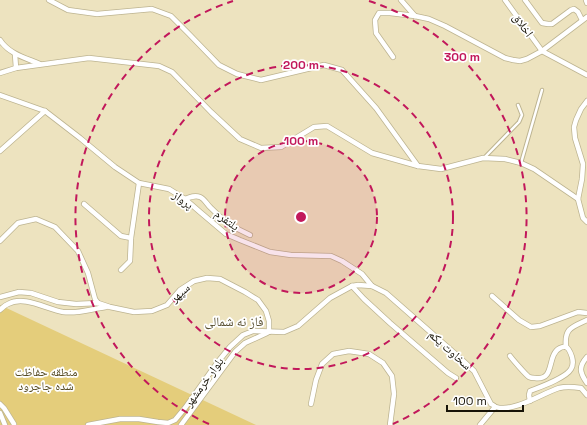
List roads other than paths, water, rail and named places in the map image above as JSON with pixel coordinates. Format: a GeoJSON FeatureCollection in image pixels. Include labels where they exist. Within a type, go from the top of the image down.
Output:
{"type":"FeatureCollection","features":[{"type":"Feature","properties":{"kind":"street"},"geometry":{"type":"LineString","coordinates":[[49,0],[68,10],[98,14],[152,9],[171,16],[219,65],[237,74],[261,80],[324,65],[342,70],[376,108],[418,166]]}},
{"type":"Feature","properties":{"kind":"street"},"geometry":{"type":"LineString","coordinates":[[402,0],[415,16]]}},
{"type":"Feature","properties":{"kind":"street","name":"اخلاق"},"geometry":{"type":"LineString","coordinates":[[505,0],[542,51]]}},
{"type":"Feature","properties":{"kind":"street"},"geometry":{"type":"LineString","coordinates":[[393,57],[376,33],[375,20],[379,13],[390,12],[429,19],[505,58],[520,61],[527,60],[542,51],[585,19],[574,9],[552,24],[542,23],[525,0]]}},
{"type":"Feature","properties":{"kind":"street"},"geometry":{"type":"LineString","coordinates":[[0,40],[4,46],[15,54],[42,65]]}},
{"type":"Feature","properties":{"kind":"street"},"geometry":{"type":"LineString","coordinates":[[542,51],[587,75]]}},
{"type":"Feature","properties":{"kind":"street"},"geometry":{"type":"LineString","coordinates":[[15,54],[16,68]]}},
{"type":"Feature","properties":{"kind":"street"},"geometry":{"type":"LineString","coordinates":[[0,73],[16,68],[89,58],[159,66],[172,72],[240,139],[261,148],[281,147],[314,127],[327,126],[372,153],[418,166],[441,169],[483,158],[506,159],[521,163],[534,169],[578,199]]}},
{"type":"Feature","properties":{"kind":"street","name":"پرواز"},"geometry":{"type":"LineString","coordinates":[[0,95],[45,111],[115,167],[139,183],[170,189],[185,199],[226,234],[270,252],[291,255],[331,256],[362,274],[372,286]]}},
{"type":"Feature","properties":{"kind":"street"},"geometry":{"type":"LineString","coordinates":[[587,101],[581,109],[574,127],[575,138],[583,164],[578,199],[583,218],[587,222]]}},
{"type":"Feature","properties":{"kind":"street"},"geometry":{"type":"LineString","coordinates":[[0,151],[45,111]]}},
{"type":"Feature","properties":{"kind":"street"},"geometry":{"type":"LineString","coordinates":[[121,270],[130,261],[133,215],[139,183]]}},
{"type":"Feature","properties":{"kind":"street","name":"پلتفرم"},"geometry":{"type":"LineString","coordinates":[[185,199],[199,196],[228,224],[250,235]]}},
{"type":"Feature","properties":{"kind":"street"},"geometry":{"type":"LineString","coordinates":[[84,204],[121,236],[131,238]]}},
{"type":"Feature","properties":{"kind":"street"},"geometry":{"type":"LineString","coordinates":[[0,241],[18,223],[36,219],[55,227],[78,251],[88,273],[94,299],[98,304]]}},
{"type":"Feature","properties":{"kind":"street","name":"سپهر"},"geometry":{"type":"LineString","coordinates":[[0,298],[19,292],[31,293],[58,302],[98,304],[134,312],[152,311],[166,305],[180,290],[194,281],[207,278],[220,279],[258,300],[266,311],[269,321],[269,332]]}},
{"type":"Feature","properties":{"kind":"street"},"geometry":{"type":"LineString","coordinates":[[352,286],[390,323],[448,373],[456,378]]}},
{"type":"Feature","properties":{"kind":"street","name":"بلوار خرمشهر"},"geometry":{"type":"LineString","coordinates":[[88,425],[120,419],[139,419],[168,423],[175,420],[230,347],[243,335],[253,331],[284,332],[298,326],[330,298],[352,286],[372,286]]}},
{"type":"Feature","properties":{"kind":"street","name":"سخاوت یکم"},"geometry":{"type":"LineString","coordinates":[[372,286],[386,293],[460,358],[474,372],[491,404],[496,407]]}},
{"type":"Feature","properties":{"kind":"street"},"geometry":{"type":"LineString","coordinates":[[492,296],[520,320],[531,326],[540,326],[578,312],[587,313]]}},
{"type":"Feature","properties":{"kind":"street","name":"سپهر"},"geometry":{"type":"LineString","coordinates":[[0,310],[8,304],[16,301],[28,302],[63,312],[80,312],[95,308],[110,307]]}},
{"type":"Feature","properties":{"kind":"street"},"geometry":{"type":"LineString","coordinates":[[530,401],[530,391],[555,380],[571,370],[573,360],[572,355],[566,347],[565,338],[567,332],[574,326],[587,320]]}},
{"type":"Feature","properties":{"kind":"street","name":"بلوار خرمشهر"},"geometry":{"type":"LineString","coordinates":[[181,425],[235,352],[245,343],[269,332]]}},
{"type":"Feature","properties":{"kind":"street"},"geometry":{"type":"LineString","coordinates":[[510,356],[529,377],[543,378],[548,375],[556,351],[562,347],[566,347]]}},
{"type":"Feature","properties":{"kind":"street"},"geometry":{"type":"LineString","coordinates":[[311,404],[316,380],[322,364],[333,354],[349,351],[369,354],[383,363],[392,376],[394,394],[390,425]]}},
{"type":"Feature","properties":{"kind":"street"},"geometry":{"type":"LineString","coordinates":[[587,357],[582,362],[580,369],[582,376],[587,383]]}},
{"type":"Feature","properties":{"kind":"street"},"geometry":{"type":"LineString","coordinates":[[480,425],[496,407],[505,408],[520,405],[558,388],[581,388],[587,395]]}},
{"type":"Feature","properties":{"kind":"street"},"geometry":{"type":"LineString","coordinates":[[0,404],[14,425]]}},
{"type":"Feature","properties":{"kind":"street"},"geometry":{"type":"LineString","coordinates":[[0,413],[5,425]]}},
{"type":"Feature","properties":{"kind":"lane"},"geometry":{"type":"LineString","coordinates":[[521,163],[542,90]]}},
{"type":"Feature","properties":{"kind":"lane"},"geometry":{"type":"LineString","coordinates":[[483,158],[519,122],[522,115],[518,105]]}},
{"type":"Feature","properties":{"kind":"district","name":"فاز نه شمالی"},"geometry":{"type":"Point","coordinates":[234,321]}},
{"type":"Feature","properties":{"kind":"park label","name":"منطقه حفاظت شده جاجرود"},"geometry":{"type":"Point","coordinates":[46,379]}}]}
